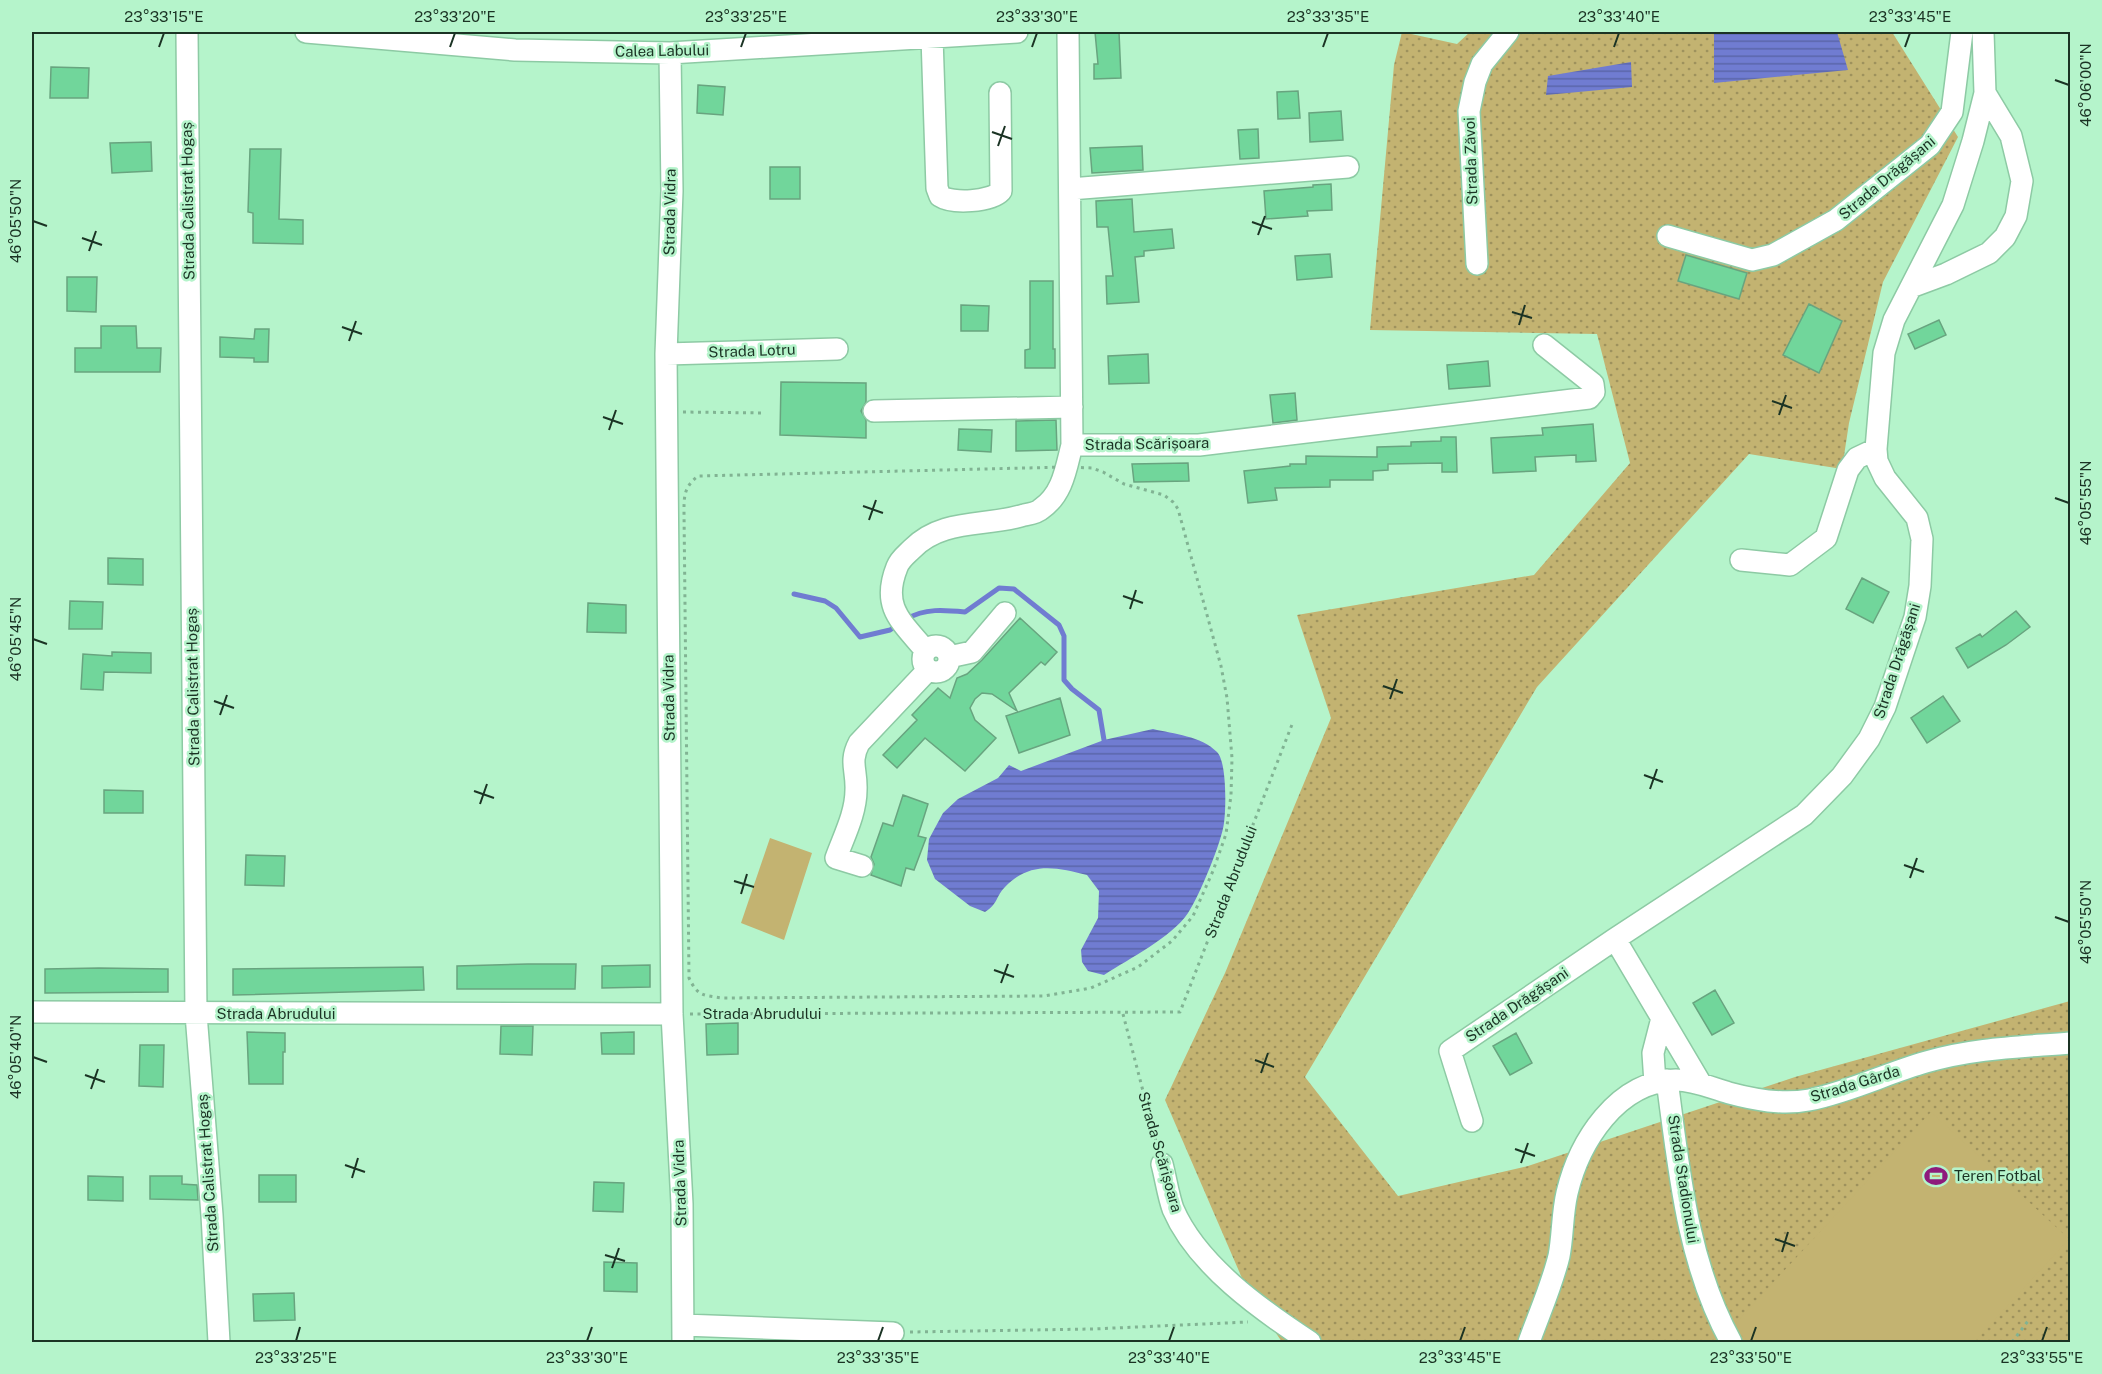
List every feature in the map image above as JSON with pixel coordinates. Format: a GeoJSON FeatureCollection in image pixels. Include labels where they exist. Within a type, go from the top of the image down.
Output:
{"type":"FeatureCollection","features":[{"type":"Feature","properties":{"kind":"street","name":"Strada Calistrat Hogaș"},"geometry":{"type":"LineString","coordinates":[[187,32],[196,1014],[212,1215],[219,1342]]}},
{"type":"Feature","properties":{"kind":"street","name":"Calea Labului"},"geometry":{"type":"LineString","coordinates":[[306,32],[515,50],[670,53],[1017,32]]}},
{"type":"Feature","properties":{"kind":"street","name":"Strada Scărișoara"},"geometry":{"type":"LineString","coordinates":[[1068,32],[1072,445],[1199,445],[1589,398],[1594,392],[1593,384],[1544,345]]}},
{"type":"Feature","properties":{"kind":"street","name":"Strada Zăvoi"},"geometry":{"type":"LineString","coordinates":[[1477,264],[1469,111],[1475,82],[1482,64],[1508,32]]}},
{"type":"Feature","properties":{"kind":"street","name":"Strada Drăgășani"},"geometry":{"type":"LineString","coordinates":[[1668,236],[1752,260],[1773,255],[1836,220],[1930,145],[1940,132],[1952,112],[1962,32]]}},
{"type":"Feature","properties":{"kind":"street","name":"Strada Drăgășani"},"geometry":{"type":"LineString","coordinates":[[1472,1121],[1450,1051],[1804,815],[1842,776],[1869,739],[1885,707],[1915,616],[1920,586],[1922,539],[1917,518],[1885,478],[1877,461],[1884,353],[1894,320],[1953,206],[1965,172],[1985,93],[1983,32]]}},
{"type":"Feature","properties":{"kind":"street"},"geometry":{"type":"LineString","coordinates":[[933,37],[937,188],[940,196],[946,200],[987,199],[996,196],[1001,191],[1000,93]]}},
{"type":"Feature","properties":{"kind":"street","name":"Strada Vidra"},"geometry":{"type":"LineString","coordinates":[[670,53],[672,191],[666,354],[672,1014],[682,1204],[683,1334]]}},
{"type":"Feature","properties":{"kind":"street","name":"Strada Drăgășani"},"geometry":{"type":"LineString","coordinates":[[1911,287],[1946,274],[1989,253],[2005,237],[2016,216],[2022,181],[2011,136],[1985,93]]}},
{"type":"Feature","properties":{"kind":"street"},"geometry":{"type":"LineString","coordinates":[[1070,189],[1348,167]]}},
{"type":"Feature","properties":{"kind":"street","name":"Strada Lotru"},"geometry":{"type":"LineString","coordinates":[[666,354],[837,349]]}},
{"type":"Feature","properties":{"kind":"street"},"geometry":{"type":"LineString","coordinates":[[874,411],[1072,407]]}},
{"type":"Feature","properties":{"kind":"street"},"geometry":{"type":"LineString","coordinates":[[1005,613],[972,652],[949,657],[947,666],[940,671],[927,660],[902,621],[891,600],[891,582],[899,562],[920,540],[952,526],[1015,518],[1041,510],[1060,488],[1072,445]]}},
{"type":"Feature","properties":{"kind":"street"},"geometry":{"type":"LineString","coordinates":[[1741,560],[1790,565],[1827,538],[1848,470],[1857,458],[1876,449]]}},
{"type":"Feature","properties":{"kind":"street"},"geometry":{"type":"LineString","coordinates":[[862,866],[836,858],[852,814],[856,789],[853,760],[855,751],[859,743],[927,660]]}},
{"type":"Feature","properties":{"kind":"street"},"geometry":{"type":"LineString","coordinates":[[1615,939],[1701,1084]]}},
{"type":"Feature","properties":{"kind":"street","name":"Strada Abrudului"},"geometry":{"type":"LineString","coordinates":[[32,1012],[672,1014]]}},
{"type":"Feature","properties":{"kind":"street"},"geometry":{"type":"LineString","coordinates":[[1529,1342],[1558,1257],[1567,1194],[1578,1160],[1595,1130],[1619,1102],[1642,1087],[1661,1082],[1653,1053],[1662,1018]]}},
{"type":"Feature","properties":{"kind":"street","name":"Strada Gârda"},"geometry":{"type":"LineString","coordinates":[[1661,1082],[1685,1080],[1757,1100],[1781,1102],[1809,1100],[1961,1053],[2070,1043]]}},
{"type":"Feature","properties":{"kind":"street","name":"Strada Stadionului"},"geometry":{"type":"LineString","coordinates":[[1661,1082],[1695,1251],[1720,1323],[1731,1342]]}},
{"type":"Feature","properties":{"kind":"street","name":"Strada Scărișoara"},"geometry":{"type":"LineString","coordinates":[[1162,1164],[1173,1208],[1189,1236],[1218,1271],[1277,1320],[1310,1342]]}},
{"type":"Feature","properties":{"kind":"street"},"geometry":{"type":"LineString","coordinates":[[683,1334],[893,1333]]}},
{"type":"Feature","properties":{"kind":"path"},"geometry":{"type":"LineString","coordinates":[[667,412],[765,413]]}},
{"type":"Feature","properties":{"kind":"path"},"geometry":{"type":"LineString","coordinates":[[1066,467],[1092,468],[1103,472],[1124,484],[1164,495],[1178,509],[1221,666],[1227,698],[1232,758],[1232,795],[1226,834],[1193,916],[1172,941],[1138,967],[1091,988],[1044,996],[722,998],[702,995],[694,988],[689,978],[684,512],[684,494],[688,484],[698,476],[1066,467]]}},
{"type":"Feature","properties":{"kind":"path","name":"Strada Abrudului"},"geometry":{"type":"LineString","coordinates":[[672,1014],[1180,1012],[1293,722]]}},
{"type":"Feature","properties":{"kind":"path","name":"Strada Scărișoara"},"geometry":{"type":"LineString","coordinates":[[1123,1014],[1162,1164]]}},
{"type":"Feature","properties":{"kind":"path"},"geometry":{"type":"LineString","coordinates":[[893,1333],[1093,1329],[1277,1320]]}},
{"type":"Feature","properties":{"kind":"path"},"geometry":{"type":"LineString","coordinates":[[2012,1342],[2028,1321]]}},
{"type":"Feature","properties":{"kind":"shaded area"},"geometry":{"type":"Polygon","coordinates":[[[1402,32],[1457,44],[1470,32],[1892,32],[1958,137],[1883,282],[1849,423],[1842,469],[1749,454],[1537,687],[1305,1077],[1398,1196],[1528,1166],[1795,1077],[2070,1001],[2070,1342],[1282,1342],[1248,1292],[1165,1100],[1225,973],[1331,718],[1297,615],[1534,575],[1630,463],[1597,334],[1370,330],[1394,65],[1402,32]]]}},
{"type":"Feature","properties":{"kind":"shaded area"},"geometry":{"type":"Polygon","coordinates":[[[770,838],[812,853],[784,940],[741,923],[770,838]]]}},
{"type":"Feature","properties":{"kind":"shaded area","name":"Teren Fotbal"},"geometry":{"type":"Polygon","coordinates":[[[1931,1112],[2069,1239],[1974,1342],[1749,1342],[1732,1327],[1931,1112]]]}},
{"type":"Feature","properties":{"kind":"water"},"geometry":{"type":"Polygon","coordinates":[[[1714,32],[1837,32],[1848,70],[1714,83],[1714,32]]]}},
{"type":"Feature","properties":{"kind":"water"},"geometry":{"type":"Polygon","coordinates":[[[1631,62],[1632,87],[1546,95],[1548,76],[1631,62]]]}},
{"type":"Feature","properties":{"kind":"water"},"geometry":{"type":"Polygon","coordinates":[[[1153,729],[1195,739],[1217,752],[1223,765],[1225,807],[1219,842],[1193,905],[1181,922],[1149,947],[1104,975],[1088,971],[1082,962],[1081,950],[1098,918],[1099,891],[1087,875],[1054,868],[1024,873],[1005,887],[985,912],[970,906],[935,879],[927,860],[929,839],[943,813],[958,799],[998,778],[1009,765],[1021,771],[1104,740],[1153,729]]]}},
{"type":"Feature","properties":{"kind":"building"},"geometry":{"type":"Polygon","coordinates":[[[1095,32],[1119,32],[1121,78],[1094,79],[1094,64],[1098,64],[1095,32]]]}},
{"type":"Feature","properties":{"kind":"building"},"geometry":{"type":"Polygon","coordinates":[[[51,67],[89,68],[88,98],[50,98],[51,67]]]}},
{"type":"Feature","properties":{"kind":"building"},"geometry":{"type":"Polygon","coordinates":[[[698,85],[725,87],[723,115],[697,113],[698,85]]]}},
{"type":"Feature","properties":{"kind":"building"},"geometry":{"type":"Polygon","coordinates":[[[1298,91],[1300,118],[1278,119],[1277,92],[1298,91]]]}},
{"type":"Feature","properties":{"kind":"building"},"geometry":{"type":"Polygon","coordinates":[[[1341,111],[1343,140],[1310,142],[1309,113],[1341,111]]]}},
{"type":"Feature","properties":{"kind":"building"},"geometry":{"type":"Polygon","coordinates":[[[1258,129],[1259,158],[1240,159],[1238,130],[1258,129]]]}},
{"type":"Feature","properties":{"kind":"building"},"geometry":{"type":"Polygon","coordinates":[[[151,142],[152,171],[112,173],[110,143],[151,142]]]}},
{"type":"Feature","properties":{"kind":"building"},"geometry":{"type":"Polygon","coordinates":[[[1142,146],[1143,170],[1092,173],[1090,148],[1142,146]]]}},
{"type":"Feature","properties":{"kind":"building"},"geometry":{"type":"Polygon","coordinates":[[[250,149],[281,149],[279,219],[303,220],[303,244],[253,243],[253,213],[248,212],[250,149]]]}},
{"type":"Feature","properties":{"kind":"building"},"geometry":{"type":"Polygon","coordinates":[[[770,167],[800,167],[800,199],[770,199],[770,167]]]}},
{"type":"Feature","properties":{"kind":"building"},"geometry":{"type":"Polygon","coordinates":[[[1331,184],[1332,210],[1307,211],[1308,216],[1266,219],[1264,191],[1331,184]]]}},
{"type":"Feature","properties":{"kind":"building"},"geometry":{"type":"Polygon","coordinates":[[[1132,199],[1134,232],[1172,229],[1174,248],[1144,251],[1144,256],[1135,257],[1139,302],[1107,304],[1106,276],[1113,276],[1108,227],[1097,227],[1096,201],[1132,199]]]}},
{"type":"Feature","properties":{"kind":"building"},"geometry":{"type":"Polygon","coordinates":[[[1330,254],[1332,277],[1297,280],[1295,256],[1330,254]]]}},
{"type":"Feature","properties":{"kind":"building"},"geometry":{"type":"Polygon","coordinates":[[[1686,255],[1747,273],[1739,299],[1678,281],[1686,255]]]}},
{"type":"Feature","properties":{"kind":"building"},"geometry":{"type":"Polygon","coordinates":[[[67,277],[97,277],[96,312],[67,311],[67,277]]]}},
{"type":"Feature","properties":{"kind":"building"},"geometry":{"type":"Polygon","coordinates":[[[1030,281],[1053,281],[1055,368],[1025,368],[1025,350],[1030,349],[1030,281]]]}},
{"type":"Feature","properties":{"kind":"building"},"geometry":{"type":"Polygon","coordinates":[[[1809,304],[1842,321],[1819,373],[1783,355],[1809,304]]]}},
{"type":"Feature","properties":{"kind":"building"},"geometry":{"type":"Polygon","coordinates":[[[961,305],[989,306],[988,331],[961,331],[961,305]]]}},
{"type":"Feature","properties":{"kind":"building"},"geometry":{"type":"Polygon","coordinates":[[[1939,320],[1946,335],[1915,349],[1908,334],[1939,320]]]}},
{"type":"Feature","properties":{"kind":"building"},"geometry":{"type":"Polygon","coordinates":[[[101,326],[136,326],[137,348],[161,348],[160,372],[75,372],[75,348],[101,348],[101,326]]]}},
{"type":"Feature","properties":{"kind":"building"},"geometry":{"type":"Polygon","coordinates":[[[255,329],[269,329],[268,362],[254,362],[254,358],[220,357],[220,337],[254,339],[255,329]]]}},
{"type":"Feature","properties":{"kind":"building"},"geometry":{"type":"Polygon","coordinates":[[[1148,354],[1149,383],[1109,384],[1108,356],[1148,354]]]}},
{"type":"Feature","properties":{"kind":"building"},"geometry":{"type":"Polygon","coordinates":[[[1488,361],[1490,386],[1449,389],[1447,365],[1488,361]]]}},
{"type":"Feature","properties":{"kind":"building"},"geometry":{"type":"Polygon","coordinates":[[[781,382],[866,383],[866,402],[861,411],[866,420],[866,438],[780,435],[781,382]]]}},
{"type":"Feature","properties":{"kind":"building"},"geometry":{"type":"Polygon","coordinates":[[[1295,393],[1297,420],[1273,423],[1270,395],[1295,393]]]}},
{"type":"Feature","properties":{"kind":"building"},"geometry":{"type":"Polygon","coordinates":[[[1056,420],[1057,450],[1016,451],[1016,421],[1056,420]]]}},
{"type":"Feature","properties":{"kind":"building"},"geometry":{"type":"Polygon","coordinates":[[[1593,424],[1596,461],[1576,462],[1576,455],[1535,457],[1536,471],[1493,473],[1491,438],[1543,435],[1542,428],[1593,424]]]}},
{"type":"Feature","properties":{"kind":"building"},"geometry":{"type":"Polygon","coordinates":[[[959,429],[992,430],[991,452],[958,450],[959,429]]]}},
{"type":"Feature","properties":{"kind":"building"},"geometry":{"type":"Polygon","coordinates":[[[1441,437],[1456,437],[1457,472],[1442,472],[1442,463],[1388,464],[1388,470],[1373,471],[1373,480],[1330,480],[1330,487],[1275,488],[1277,500],[1248,503],[1244,471],[1306,464],[1306,456],[1377,457],[1377,447],[1411,446],[1411,442],[1441,441],[1441,437]]]}},
{"type":"Feature","properties":{"kind":"building"},"geometry":{"type":"Polygon","coordinates":[[[1188,463],[1189,481],[1134,482],[1132,464],[1188,463]]]}},
{"type":"Feature","properties":{"kind":"building"},"geometry":{"type":"Polygon","coordinates":[[[108,558],[143,559],[143,585],[108,584],[108,558]]]}},
{"type":"Feature","properties":{"kind":"building"},"geometry":{"type":"Polygon","coordinates":[[[1862,578],[1889,592],[1873,623],[1846,609],[1862,578]]]}},
{"type":"Feature","properties":{"kind":"building"},"geometry":{"type":"Polygon","coordinates":[[[70,601],[103,602],[102,629],[69,629],[70,601]]]}},
{"type":"Feature","properties":{"kind":"building"},"geometry":{"type":"Polygon","coordinates":[[[588,603],[626,605],[626,633],[587,632],[588,603]]]}},
{"type":"Feature","properties":{"kind":"building"},"geometry":{"type":"Polygon","coordinates":[[[2016,611],[2030,627],[1968,668],[1956,648],[1980,634],[1982,637],[2016,611]]]}},
{"type":"Feature","properties":{"kind":"building"},"geometry":{"type":"Polygon","coordinates":[[[1020,618],[1057,652],[1045,665],[1041,662],[1009,693],[1017,711],[992,694],[982,693],[975,699],[970,708],[975,720],[996,738],[965,771],[925,738],[897,768],[883,755],[917,720],[912,715],[938,688],[950,698],[957,678],[967,674],[982,660],[1020,618]]]}},
{"type":"Feature","properties":{"kind":"building"},"geometry":{"type":"Polygon","coordinates":[[[112,652],[151,653],[151,673],[104,672],[103,690],[81,689],[83,654],[112,656],[112,652]]]}},
{"type":"Feature","properties":{"kind":"building"},"geometry":{"type":"Polygon","coordinates":[[[1943,696],[1960,721],[1927,743],[1911,718],[1943,696]]]}},
{"type":"Feature","properties":{"kind":"building"},"geometry":{"type":"Polygon","coordinates":[[[1060,698],[1070,735],[1019,753],[1006,716],[1060,698]]]}},
{"type":"Feature","properties":{"kind":"building"},"geometry":{"type":"Polygon","coordinates":[[[104,790],[143,791],[143,813],[104,813],[104,790]]]}},
{"type":"Feature","properties":{"kind":"building"},"geometry":{"type":"Polygon","coordinates":[[[903,795],[928,804],[918,836],[926,838],[914,870],[906,868],[901,886],[871,875],[874,864],[871,857],[883,823],[893,826],[903,795]]]}},
{"type":"Feature","properties":{"kind":"building"},"geometry":{"type":"Polygon","coordinates":[[[246,855],[285,856],[284,886],[245,885],[246,855]]]}},
{"type":"Feature","properties":{"kind":"building"},"geometry":{"type":"Polygon","coordinates":[[[576,964],[575,989],[457,989],[457,966],[576,964]]]}},
{"type":"Feature","properties":{"kind":"building"},"geometry":{"type":"Polygon","coordinates":[[[650,965],[650,987],[602,988],[602,966],[650,965]]]}},
{"type":"Feature","properties":{"kind":"building"},"geometry":{"type":"Polygon","coordinates":[[[423,967],[424,990],[233,995],[233,969],[423,967]]]}},
{"type":"Feature","properties":{"kind":"building"},"geometry":{"type":"Polygon","coordinates":[[[45,969],[168,969],[168,992],[45,993],[45,969]]]}},
{"type":"Feature","properties":{"kind":"building"},"geometry":{"type":"Polygon","coordinates":[[[1715,990],[1734,1023],[1712,1035],[1693,1003],[1715,990]]]}},
{"type":"Feature","properties":{"kind":"building"},"geometry":{"type":"Polygon","coordinates":[[[738,1023],[738,1054],[707,1055],[706,1024],[738,1023]]]}},
{"type":"Feature","properties":{"kind":"building"},"geometry":{"type":"Polygon","coordinates":[[[501,1026],[533,1026],[532,1055],[500,1054],[501,1026]]]}},
{"type":"Feature","properties":{"kind":"building"},"geometry":{"type":"Polygon","coordinates":[[[247,1032],[285,1033],[283,1084],[249,1084],[247,1032]]]}},
{"type":"Feature","properties":{"kind":"building"},"geometry":{"type":"Polygon","coordinates":[[[634,1032],[634,1054],[602,1054],[601,1033],[634,1032]]]}},
{"type":"Feature","properties":{"kind":"building"},"geometry":{"type":"Polygon","coordinates":[[[1516,1033],[1532,1063],[1510,1075],[1493,1046],[1516,1033]]]}},
{"type":"Feature","properties":{"kind":"building"},"geometry":{"type":"Polygon","coordinates":[[[140,1045],[164,1045],[163,1087],[139,1086],[140,1045]]]}},
{"type":"Feature","properties":{"kind":"building"},"geometry":{"type":"Polygon","coordinates":[[[259,1175],[296,1175],[296,1202],[259,1202],[259,1175]]]}},
{"type":"Feature","properties":{"kind":"building"},"geometry":{"type":"Polygon","coordinates":[[[88,1176],[123,1177],[123,1201],[88,1200],[88,1176]]]}},
{"type":"Feature","properties":{"kind":"building"},"geometry":{"type":"Polygon","coordinates":[[[150,1176],[182,1176],[182,1184],[197,1185],[198,1200],[150,1199],[150,1176]]]}},
{"type":"Feature","properties":{"kind":"building"},"geometry":{"type":"Polygon","coordinates":[[[594,1182],[624,1183],[623,1212],[593,1211],[594,1182]]]}},
{"type":"Feature","properties":{"kind":"building"},"geometry":{"type":"Polygon","coordinates":[[[604,1262],[637,1263],[637,1292],[604,1291],[604,1262]]]}},
{"type":"Feature","properties":{"kind":"building"},"geometry":{"type":"Polygon","coordinates":[[[294,1293],[295,1320],[254,1321],[253,1294],[294,1293]]]}},
{"type":"Feature","properties":{"kind":"waterway"},"geometry":{"type":"LineString","coordinates":[[907,619],[928,611],[965,612],[999,588],[1014,589],[1059,625],[1064,636],[1064,680],[1099,710],[1104,740]]}},
{"type":"Feature","properties":{"kind":"waterway"},"geometry":{"type":"LineString","coordinates":[[794,594],[825,601],[836,608],[860,637],[890,630],[899,624]]}},
{"type":"Feature","properties":{"kind":"place","name":"Teren Fotbal"},"geometry":{"type":"Point","coordinates":[1936,1176]}}]}
